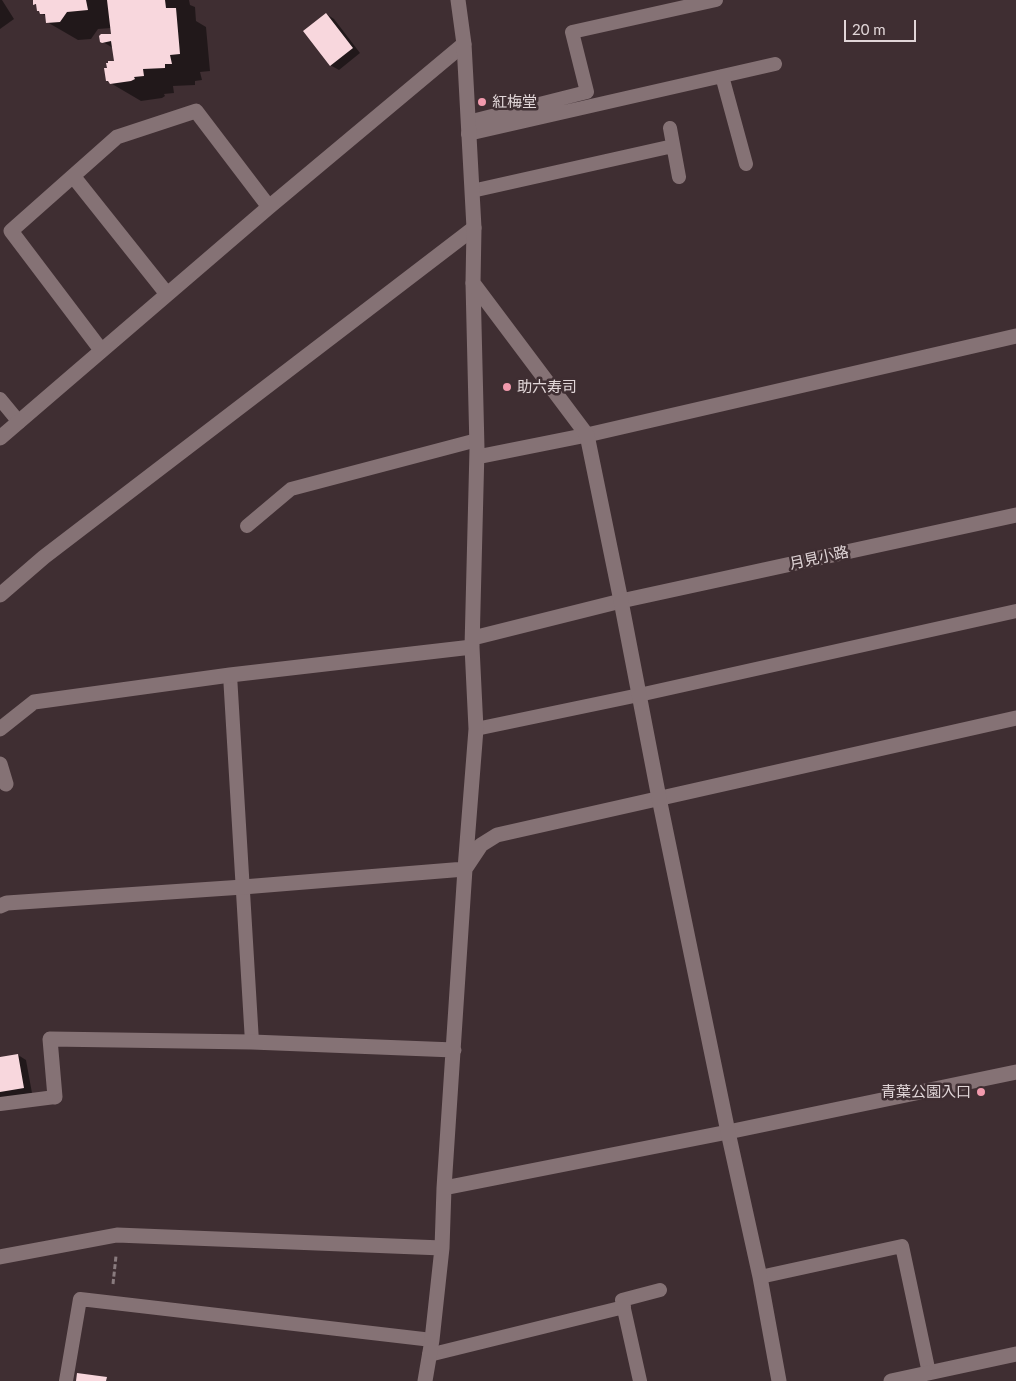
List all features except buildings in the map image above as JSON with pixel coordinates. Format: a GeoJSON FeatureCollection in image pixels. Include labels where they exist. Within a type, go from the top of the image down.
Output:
{"type":"FeatureCollection","features":[{"type":"Feature","properties":{"kind":"street"},"geometry":{"type":"LineString","coordinates":[[425,1381],[442,1248],[444,1188],[476,729],[472,643],[477,457],[473,283],[474,228],[464,44],[458,0]]}},
{"type":"Feature","properties":{"kind":"street"},"geometry":{"type":"LineString","coordinates":[[0,438],[166,294],[464,44]]}},
{"type":"Feature","properties":{"kind":"street"},"geometry":{"type":"LineString","coordinates":[[101,350],[11,231],[117,137],[196,111],[269,207]]}},
{"type":"Feature","properties":{"kind":"street"},"geometry":{"type":"LineString","coordinates":[[72,176],[166,294]]}},
{"type":"Feature","properties":{"kind":"street"},"geometry":{"type":"LineString","coordinates":[[0,595],[51,551],[474,228]]}},
{"type":"Feature","properties":{"kind":"street"},"geometry":{"type":"LineString","coordinates":[[473,283],[587,435],[659,798],[760,1277],[779,1381]]}},
{"type":"Feature","properties":{"kind":"street"},"geometry":{"type":"LineString","coordinates":[[477,457],[587,435],[1016,336]]}},
{"type":"Feature","properties":{"kind":"street","name":"月見小路"},"geometry":{"type":"LineString","coordinates":[[0,730],[34,702],[472,643],[621,601],[1016,515]]}},
{"type":"Feature","properties":{"kind":"street"},"geometry":{"type":"LineString","coordinates":[[465,869],[481,845],[497,835],[1016,718]]}},
{"type":"Feature","properties":{"kind":"street"},"geometry":{"type":"LineString","coordinates":[[0,764],[6,784]]}},
{"type":"Feature","properties":{"kind":"street"},"geometry":{"type":"LineString","coordinates":[[0,906],[7,903],[465,869]]}},
{"type":"Feature","properties":{"kind":"street"},"geometry":{"type":"LineString","coordinates":[[55,1097],[50,1039],[252,1042],[454,1050]]}},
{"type":"Feature","properties":{"kind":"street"},"geometry":{"type":"LineString","coordinates":[[444,1188],[728,1132],[1016,1072]]}},
{"type":"Feature","properties":{"kind":"street"},"geometry":{"type":"LineString","coordinates":[[0,1258],[117,1235],[442,1248]]}},
{"type":"Feature","properties":{"kind":"street"},"geometry":{"type":"LineString","coordinates":[[891,1381],[1016,1354]]}},
{"type":"Feature","properties":{"kind":"lane"},"geometry":{"type":"LineString","coordinates":[[468,128],[587,92],[572,32],[716,0]]}},
{"type":"Feature","properties":{"kind":"lane"},"geometry":{"type":"LineString","coordinates":[[468,128],[775,64]]}},
{"type":"Feature","properties":{"kind":"lane"},"geometry":{"type":"LineString","coordinates":[[722,76],[746,164]]}},
{"type":"Feature","properties":{"kind":"lane"},"geometry":{"type":"LineString","coordinates":[[670,128],[679,177]]}},
{"type":"Feature","properties":{"kind":"lane"},"geometry":{"type":"LineString","coordinates":[[472,191],[674,146]]}},
{"type":"Feature","properties":{"kind":"lane"},"geometry":{"type":"LineString","coordinates":[[0,399],[19,422]]}},
{"type":"Feature","properties":{"kind":"lane"},"geometry":{"type":"LineString","coordinates":[[248,526],[291,489],[477,440]]}},
{"type":"Feature","properties":{"kind":"lane"},"geometry":{"type":"LineString","coordinates":[[476,729],[639,695],[1016,611]]}},
{"type":"Feature","properties":{"kind":"lane"},"geometry":{"type":"LineString","coordinates":[[230,675],[252,1042]]}},
{"type":"Feature","properties":{"kind":"lane"},"geometry":{"type":"LineString","coordinates":[[0,1104],[55,1097]]}},
{"type":"Feature","properties":{"kind":"lane"},"geometry":{"type":"LineString","coordinates":[[760,1277],[902,1246],[929,1373]]}},
{"type":"Feature","properties":{"kind":"lane"},"geometry":{"type":"LineString","coordinates":[[640,1381],[622,1300],[660,1290]]}},
{"type":"Feature","properties":{"kind":"lane"},"geometry":{"type":"LineString","coordinates":[[66,1381],[80,1299],[430,1347],[624,1308]]}},
{"type":"Feature","properties":{"kind":"path"},"geometry":{"type":"LineString","coordinates":[[112,1303],[117,1235]]}},
{"type":"Feature","properties":{"kind":"place","name":"紅梅堂"},"geometry":{"type":"Point","coordinates":[482,102]}},
{"type":"Feature","properties":{"kind":"place","name":"助六寿司"},"geometry":{"type":"Point","coordinates":[507,387]}},
{"type":"Feature","properties":{"kind":"place","name":"青葉公園入口"},"geometry":{"type":"Point","coordinates":[981,1092]}}]}
